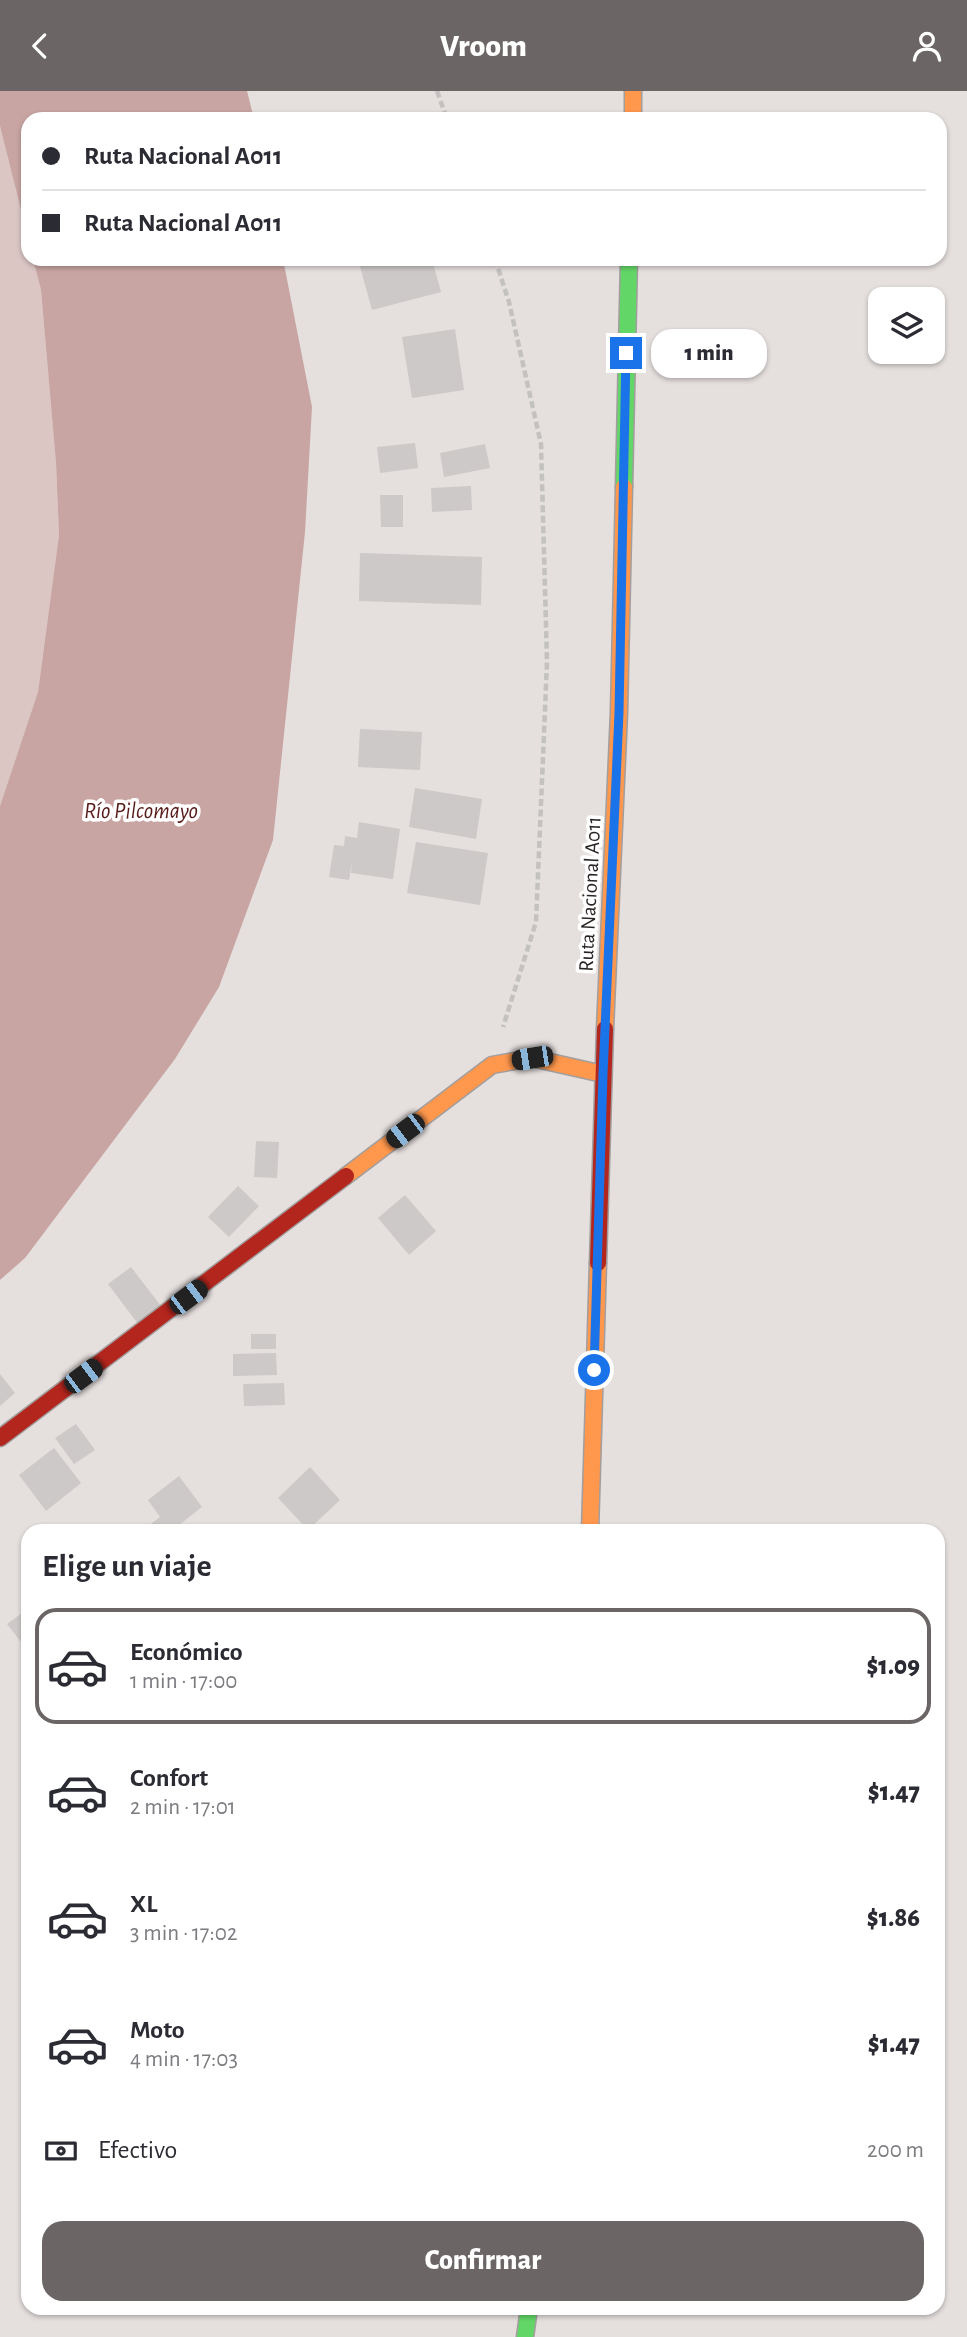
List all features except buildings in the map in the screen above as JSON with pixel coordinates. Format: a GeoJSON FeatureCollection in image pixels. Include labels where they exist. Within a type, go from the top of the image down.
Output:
{"type":"FeatureCollection","features":[{"type":"Feature","properties":{"kind":"main road"},"geometry":{"type":"LineString","coordinates":[[633,91],[633,112]]}},
{"type":"Feature","properties":{"kind":"main road","name":"Ruta Nacional A011"},"geometry":{"type":"LineString","coordinates":[[590,1524],[603,1074],[619,713],[629,266]]}},
{"type":"Feature","properties":{"kind":"main road"},"geometry":{"type":"LineString","coordinates":[[0,1438],[492,1065],[532,1058],[603,1074]]}},
{"type":"Feature","properties":{"kind":"main road"},"geometry":{"type":"LineString","coordinates":[[526,2337],[528,2315]]}},
{"type":"Feature","properties":{"kind":"path"},"geometry":{"type":"LineString","coordinates":[[437,91],[444,112]]}},
{"type":"Feature","properties":{"kind":"path"},"geometry":{"type":"LineString","coordinates":[[492,1065],[536,922],[547,662],[541,444],[509,302],[497,266]]}},
{"type":"Feature","properties":{"kind":"shaded area"},"geometry":{"type":"Polygon","coordinates":[[[0,126],[21,210],[21,266],[35,266],[41,290],[56,463],[59,535],[38,692],[0,806],[0,126]]]}},
{"type":"Feature","properties":{"kind":"water"},"geometry":{"type":"Polygon","coordinates":[[[0,91],[247,91],[252,112],[21,112],[21,210],[0,126],[0,91]]]}},
{"type":"Feature","properties":{"kind":"water","name":"Río Pilcomayo"},"geometry":{"type":"Polygon","coordinates":[[[35,266],[284,266],[312,407],[305,532],[273,840],[219,987],[175,1059],[25,1258],[0,1280],[0,806],[38,692],[59,535],[56,463],[41,290],[35,266]]]}},
{"type":"Feature","properties":{"kind":"traffic: fast"},"geometry":{"type":"LineString","coordinates":[[624,487],[629,266]]}},
{"type":"Feature","properties":{"kind":"traffic: fast"},"geometry":{"type":"LineString","coordinates":[[525,2337],[528,2315]]}},
{"type":"Feature","properties":{"kind":"traffic: slow"},"geometry":{"type":"LineString","coordinates":[[633,91],[633,112]]}},
{"type":"Feature","properties":{"kind":"traffic: slow"},"geometry":{"type":"LineString","coordinates":[[605,1029],[619,713],[624,487]]}},
{"type":"Feature","properties":{"kind":"traffic: slow"},"geometry":{"type":"LineString","coordinates":[[346,1176],[492,1065],[532,1058],[603,1074]]}},
{"type":"Feature","properties":{"kind":"traffic: slow"},"geometry":{"type":"LineString","coordinates":[[590,1524],[598,1263]]}},
{"type":"Feature","properties":{"kind":"traffic: jam"},"geometry":{"type":"LineString","coordinates":[[598,1263],[605,1029]]}},
{"type":"Feature","properties":{"kind":"traffic: jam"},"geometry":{"type":"LineString","coordinates":[[0,1438],[346,1176]]}},
{"type":"Feature","properties":{"kind":"route"},"geometry":{"type":"LineString","coordinates":[[594,1370],[603,1074],[619,713],[626,353]]}}]}
